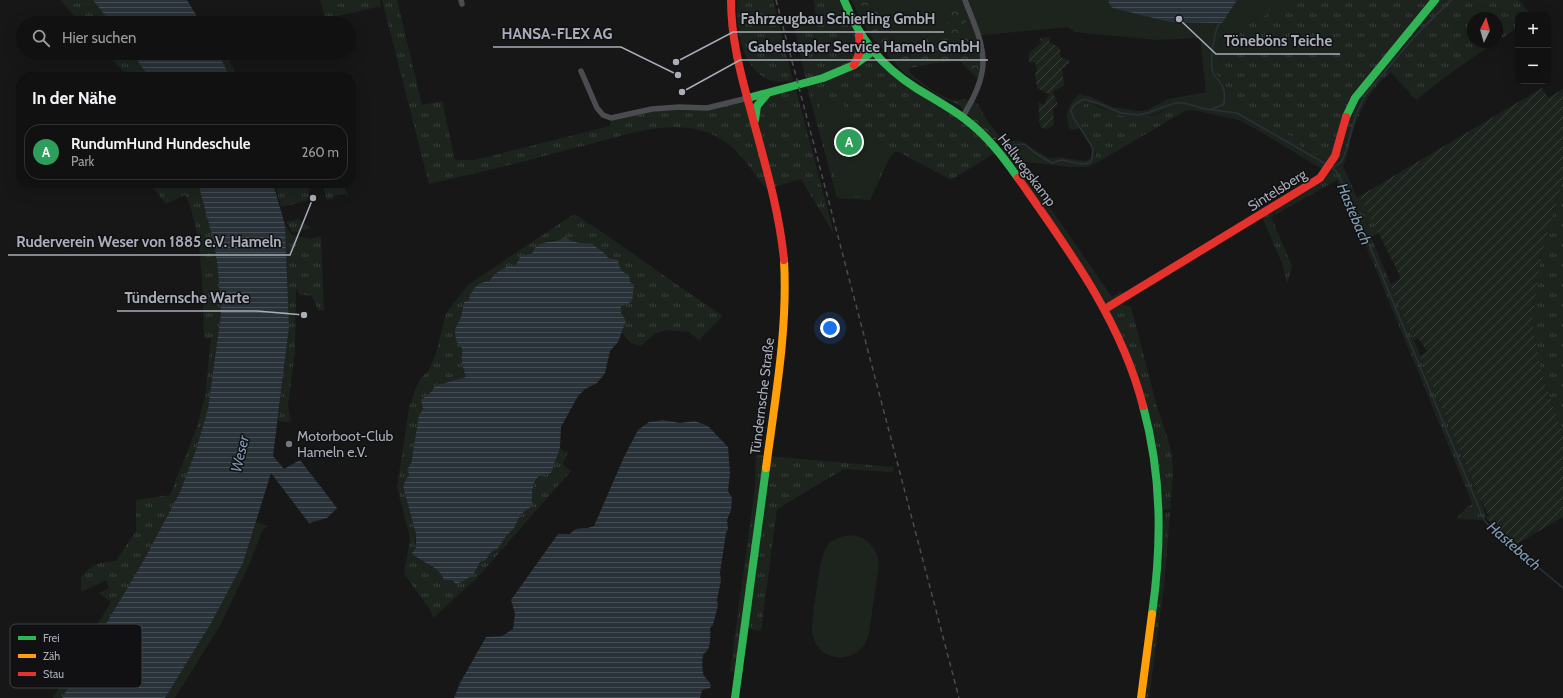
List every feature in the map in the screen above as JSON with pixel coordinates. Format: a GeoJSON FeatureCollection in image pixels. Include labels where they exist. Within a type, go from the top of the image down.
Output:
{"type":"FeatureCollection","features":[{"type":"Feature","properties":{"kind":"street","name":"Tündernsche Straße"},"geometry":{"type":"LineString","coordinates":[[731,0],[730,16],[732,34],[776,210],[782,245],[785,287],[785,313],[781,356],[735,698]]}},
{"type":"Feature","properties":{"kind":"street"},"geometry":{"type":"LineString","coordinates":[[844,0],[858,33],[860,52],[854,65]]}},
{"type":"Feature","properties":{"kind":"street"},"geometry":{"type":"LineString","coordinates":[[962,118],[978,88],[982,72],[983,57],[979,40],[965,0]]}},
{"type":"Feature","properties":{"kind":"street","name":"Sintelsberg"},"geometry":{"type":"LineString","coordinates":[[1105,309],[1320,178],[1329,167],[1335,156],[1347,114],[1355,98],[1435,0]]}},
{"type":"Feature","properties":{"kind":"street","name":"Hellwegskamp"},"geometry":{"type":"LineString","coordinates":[[858,33],[872,52],[890,70],[911,86],[962,118],[985,137],[999,152],[1086,277],[1117,333],[1134,375],[1148,422],[1156,467],[1159,510],[1158,552],[1141,698]]}},
{"type":"Feature","properties":{"kind":"street"},"geometry":{"type":"LineString","coordinates":[[581,71],[597,108],[603,115],[611,118],[652,109],[679,107],[707,108],[769,93],[823,78],[854,65],[872,52]]}},
{"type":"Feature","properties":{"kind":"street"},"geometry":{"type":"LineString","coordinates":[[755,127],[757,106],[769,93]]}},
{"type":"Feature","properties":{"kind":"green space"},"geometry":{"type":"Polygon","coordinates":[[[60,0],[93,0],[106,16],[75,16],[60,0]]]}},
{"type":"Feature","properties":{"kind":"green space"},"geometry":{"type":"Polygon","coordinates":[[[320,0],[380,0],[381,6],[338,16],[324,16],[320,0]]]}},
{"type":"Feature","properties":{"kind":"green space"},"geometry":{"type":"Polygon","coordinates":[[[382,0],[397,0],[422,105],[442,101],[455,160],[475,160],[610,126],[612,118],[652,109],[707,108],[795,86],[834,234],[801,179],[767,189],[741,156],[726,142],[706,132],[681,127],[655,128],[429,184],[382,0]]]}},
{"type":"Feature","properties":{"kind":"green space"},"geometry":{"type":"Polygon","coordinates":[[[737,0],[773,0],[793,81],[774,82],[762,76],[753,68],[742,47],[739,35],[737,0]]]}},
{"type":"Feature","properties":{"kind":"green space"},"geometry":{"type":"Polygon","coordinates":[[[814,0],[843,0],[872,52],[854,65],[806,82],[794,25],[816,18],[814,0]]]}},
{"type":"Feature","properties":{"kind":"green space"},"geometry":{"type":"Polygon","coordinates":[[[851,0],[879,0],[894,46],[951,11],[947,0],[959,0],[972,36],[977,36],[981,49],[980,81],[960,61],[936,63],[909,68],[910,73],[944,97],[958,100],[964,98],[978,104],[986,119],[1006,145],[990,138],[958,104],[944,99],[904,73],[869,34],[851,0]]]}},
{"type":"Feature","properties":{"kind":"green space"},"geometry":{"type":"Polygon","coordinates":[[[879,0],[947,0],[951,11],[946,29],[894,46],[879,0]]]}},
{"type":"Feature","properties":{"kind":"green space"},"geometry":{"type":"Polygon","coordinates":[[[959,0],[1288,0],[1275,11],[1250,22],[1222,41],[1222,38],[1219,40],[1220,66],[1216,74],[1225,86],[1227,100],[1236,101],[1236,108],[1292,137],[1291,140],[1313,154],[1329,161],[1323,170],[1261,132],[1241,121],[1230,118],[1193,110],[1185,111],[1180,108],[1175,108],[1144,117],[1131,118],[1118,115],[1095,105],[1084,104],[1082,107],[1090,117],[1081,125],[1095,146],[1095,157],[1098,162],[1088,167],[1069,167],[1025,162],[1020,164],[1112,297],[1121,291],[1123,294],[1105,309],[999,151],[1011,141],[1019,140],[1050,159],[1059,157],[1085,161],[1092,155],[1092,150],[1088,140],[1079,127],[1076,130],[1070,129],[1067,118],[1068,109],[1076,97],[1080,93],[1113,107],[1139,111],[1147,110],[1168,99],[1206,92],[1200,38],[1156,40],[1074,32],[1068,27],[972,36],[959,0]]]}},
{"type":"Feature","properties":{"kind":"green space"},"geometry":{"type":"Polygon","coordinates":[[[1288,0],[1432,0],[1359,89],[1329,161],[1313,154],[1290,140],[1292,137],[1236,108],[1236,106],[1227,100],[1225,86],[1216,74],[1220,66],[1219,40],[1222,38],[1222,40],[1250,22],[1275,11],[1288,0]]]}},
{"type":"Feature","properties":{"kind":"green space"},"geometry":{"type":"Polygon","coordinates":[[[1438,0],[1519,0],[1529,12],[1515,12],[1515,29],[1503,38],[1503,12],[1467,12],[1467,48],[1487,48],[1453,71],[1416,100],[1391,72],[1383,79],[1370,95],[1360,112],[1343,166],[1357,198],[1360,196],[1379,233],[1371,237],[1487,517],[1481,520],[1456,519],[1467,507],[1472,505],[1471,500],[1362,236],[1337,180],[1275,215],[1276,208],[1322,179],[1351,109],[1438,0]]]}},
{"type":"Feature","properties":{"kind":"green space"},"geometry":{"type":"Polygon","coordinates":[[[1050,38],[1049,42],[1060,48],[1061,58],[1069,60],[1069,64],[1066,64],[1066,67],[1062,68],[1064,85],[1053,92],[1058,105],[1057,107],[1053,108],[1054,125],[1047,129],[1040,127],[1038,102],[1044,105],[1049,94],[1037,88],[1035,73],[1037,71],[1035,62],[1029,63],[1029,53],[1041,43],[1039,39],[1050,38]]]}},
{"type":"Feature","properties":{"kind":"green space"},"geometry":{"type":"Polygon","coordinates":[[[872,52],[962,118],[998,151],[951,180],[899,152],[895,152],[890,157],[870,200],[837,198],[806,83],[872,52]]]}},
{"type":"Feature","properties":{"kind":"green space"},"geometry":{"type":"Polygon","coordinates":[[[113,60],[137,60],[145,72],[124,72],[113,60]]]}},
{"type":"Feature","properties":{"kind":"green space"},"geometry":{"type":"Polygon","coordinates":[[[222,60],[229,60],[235,72],[228,72],[222,60]]]}},
{"type":"Feature","properties":{"kind":"green space"},"geometry":{"type":"Polygon","coordinates":[[[1542,88],[1548,98],[1563,89],[1563,179],[1541,256],[1532,321],[1542,375],[1563,435],[1563,517],[1515,545],[1486,518],[1489,516],[1480,499],[1420,356],[1427,351],[1418,338],[1414,340],[1390,285],[1401,278],[1360,196],[1542,88]]]}},
{"type":"Feature","properties":{"kind":"green space"},"geometry":{"type":"Polygon","coordinates":[[[824,98],[838,98],[856,119],[875,149],[890,153],[869,197],[839,195],[819,105],[824,98]]]}},
{"type":"Feature","properties":{"kind":"green space"},"geometry":{"type":"Polygon","coordinates":[[[1088,103],[1111,112],[1137,116],[1155,115],[1173,107],[1181,108],[1185,111],[1098,162],[1095,157],[1096,153],[1080,125],[1090,117],[1082,107],[1084,104],[1088,103]]]}},
{"type":"Feature","properties":{"kind":"green space"},"geometry":{"type":"Polygon","coordinates":[[[1563,179],[1563,435],[1542,375],[1532,321],[1541,256],[1563,179]]]}},
{"type":"Feature","properties":{"kind":"green space"},"geometry":{"type":"Polygon","coordinates":[[[153,188],[199,188],[214,243],[218,270],[221,314],[208,409],[196,450],[180,492],[144,560],[106,624],[98,624],[111,602],[99,593],[109,588],[106,580],[81,592],[81,577],[96,564],[116,561],[136,531],[136,500],[170,495],[197,427],[205,396],[211,338],[204,338],[201,267],[195,224],[189,202],[185,195],[166,204],[153,188]]]}},
{"type":"Feature","properties":{"kind":"green space"},"geometry":{"type":"Polygon","coordinates":[[[276,188],[313,188],[308,189],[310,200],[281,207],[276,188]]]}},
{"type":"Feature","properties":{"kind":"green space"},"geometry":{"type":"Polygon","coordinates":[[[324,188],[344,188],[348,195],[334,196],[334,199],[327,200],[324,188]]]}},
{"type":"Feature","properties":{"kind":"green space"},"geometry":{"type":"Polygon","coordinates":[[[1269,212],[1275,215],[1271,217],[1292,266],[1287,284],[1282,263],[1262,217],[1269,212]]]}},
{"type":"Feature","properties":{"kind":"green space"},"geometry":{"type":"Polygon","coordinates":[[[574,214],[723,316],[699,340],[689,332],[665,330],[654,334],[641,346],[631,343],[622,333],[626,321],[620,313],[630,282],[618,266],[617,260],[608,258],[605,253],[592,243],[558,240],[544,242],[532,252],[520,257],[516,265],[502,269],[469,300],[464,302],[461,317],[455,329],[462,347],[463,370],[466,377],[435,386],[431,392],[421,400],[423,410],[407,481],[403,486],[416,534],[415,540],[417,559],[437,569],[444,580],[452,580],[477,570],[480,562],[486,560],[490,553],[498,548],[506,536],[514,528],[521,514],[532,506],[532,491],[536,480],[543,475],[551,473],[560,448],[565,452],[569,450],[563,463],[564,466],[571,471],[476,579],[433,618],[431,611],[404,574],[410,538],[397,487],[409,408],[415,390],[421,378],[429,370],[436,354],[446,313],[469,284],[574,214]]]}},
{"type":"Feature","properties":{"kind":"green space"},"geometry":{"type":"Polygon","coordinates":[[[299,219],[311,228],[293,233],[286,222],[299,219]]]}},
{"type":"Feature","properties":{"kind":"green space"},"geometry":{"type":"Polygon","coordinates":[[[285,225],[292,235],[310,239],[321,236],[324,311],[318,310],[311,296],[299,294],[296,288],[295,351],[288,406],[291,422],[278,421],[289,327],[285,225]]]}},
{"type":"Feature","properties":{"kind":"green space"},"geometry":{"type":"Polygon","coordinates":[[[1118,303],[1131,307],[1157,407],[1169,443],[1173,473],[1170,509],[1159,510],[1148,421],[1105,309],[1118,303]]]}},
{"type":"Feature","properties":{"kind":"green space"},"geometry":{"type":"Polygon","coordinates":[[[756,455],[893,467],[894,471],[844,469],[777,509],[761,631],[744,628],[739,672],[730,671],[755,487],[756,455]]]}},
{"type":"Feature","properties":{"kind":"green space"},"geometry":{"type":"Polygon","coordinates":[[[1165,512],[1170,512],[1164,586],[1149,698],[1141,698],[1165,512]]]}},
{"type":"Feature","properties":{"kind":"green space"},"geometry":{"type":"Polygon","coordinates":[[[256,522],[268,526],[263,529],[249,565],[221,624],[175,698],[165,698],[210,625],[243,563],[256,522]]]}},
{"type":"Feature","properties":{"kind":"green space"},"geometry":{"type":"Polygon","coordinates":[[[852,535],[858,536],[871,545],[876,553],[879,564],[869,633],[864,645],[856,653],[847,657],[836,657],[827,654],[819,647],[813,638],[812,625],[819,572],[824,552],[832,541],[852,535]]]}},
{"type":"Feature","properties":{"kind":"green space"},"geometry":{"type":"Polygon","coordinates":[[[59,688],[68,688],[62,698],[53,698],[59,688]]]}},
{"type":"Feature","properties":{"kind":"water"},"geometry":{"type":"Polygon","coordinates":[[[93,0],[187,0],[197,16],[106,16],[93,0]]]}},
{"type":"Feature","properties":{"kind":"water"},"geometry":{"type":"Polygon","coordinates":[[[1108,0],[1237,0],[1222,23],[1170,22],[1113,8],[1110,6],[1108,0]]]}},
{"type":"Feature","properties":{"kind":"water"},"geometry":{"type":"Polygon","coordinates":[[[137,60],[222,60],[228,72],[145,72],[137,60]]]}},
{"type":"Feature","properties":{"kind":"water","name":"Weser"},"geometry":{"type":"Polygon","coordinates":[[[199,188],[274,188],[285,225],[289,327],[273,456],[284,469],[300,460],[337,508],[327,518],[309,523],[271,473],[243,563],[210,625],[165,698],[62,698],[68,688],[142,688],[142,624],[106,624],[144,560],[180,492],[196,450],[208,409],[221,314],[218,270],[214,243],[199,188]]]}},
{"type":"Feature","properties":{"kind":"water"},"geometry":{"type":"Polygon","coordinates":[[[565,237],[578,243],[592,243],[605,253],[608,258],[618,260],[621,269],[624,273],[629,275],[630,282],[634,285],[632,301],[621,307],[621,313],[626,321],[618,342],[610,351],[605,373],[597,383],[585,389],[578,396],[561,427],[560,448],[551,473],[538,477],[534,483],[532,491],[532,506],[521,514],[514,528],[506,536],[498,548],[490,553],[486,560],[480,562],[471,576],[456,584],[452,580],[444,580],[438,571],[412,553],[416,548],[416,534],[403,486],[409,474],[407,469],[411,465],[419,415],[423,410],[421,400],[431,392],[435,386],[466,377],[462,365],[462,349],[456,341],[455,329],[461,317],[464,302],[469,300],[471,293],[476,287],[489,281],[501,270],[516,265],[520,257],[532,253],[539,245],[565,237]]]}},
{"type":"Feature","properties":{"kind":"water"},"geometry":{"type":"Polygon","coordinates":[[[663,420],[680,423],[695,421],[708,426],[728,447],[730,473],[728,491],[732,498],[731,510],[727,520],[728,529],[726,533],[720,573],[721,580],[717,600],[718,605],[713,625],[710,628],[709,647],[702,659],[703,674],[711,685],[710,688],[702,690],[700,698],[454,698],[460,683],[486,637],[502,636],[513,629],[515,614],[511,600],[558,534],[570,534],[579,528],[594,526],[624,457],[638,430],[649,422],[663,420]]]}},
{"type":"Feature","properties":{"kind":"waterway"},"geometry":{"type":"LineString","coordinates":[[1333,168],[1342,161],[1356,114],[1366,94],[1415,36],[1451,0]]}},
{"type":"Feature","properties":{"kind":"waterway"},"geometry":{"type":"LineString","coordinates":[[1212,109],[1224,104],[1223,89],[1213,74],[1212,68],[1215,34],[1219,23]]}},
{"type":"Feature","properties":{"kind":"waterway","name":"Hastebach"},"geometry":{"type":"LineString","coordinates":[[1008,149],[1014,145],[1025,144],[1035,153],[1052,163],[1062,160],[1081,164],[1090,163],[1093,148],[1073,117],[1071,110],[1074,105],[1084,99],[1121,113],[1139,115],[1175,103],[1184,103],[1205,109],[1237,113],[1326,164]]}},
{"type":"Feature","properties":{"kind":"waterway","name":"Hastebach"},"geometry":{"type":"LineString","coordinates":[[1331,167],[1336,171],[1348,194],[1484,520],[1491,528],[1563,588]]}},
{"type":"Feature","properties":{"kind":"railway"},"geometry":{"type":"LineString","coordinates":[[776,0],[959,698]]}},
{"type":"Feature","properties":{"kind":"traffic: fast"},"geometry":{"type":"LineString","coordinates":[[844,0],[864,39],[882,61],[903,79],[953,110],[973,125],[994,146],[1018,178]]}},
{"type":"Feature","properties":{"kind":"traffic: fast"},"geometry":{"type":"LineString","coordinates":[[1346,117],[1355,98],[1435,0]]}},
{"type":"Feature","properties":{"kind":"traffic: fast"},"geometry":{"type":"LineString","coordinates":[[748,98],[823,78],[854,65],[872,52]]}},
{"type":"Feature","properties":{"kind":"traffic: fast"},"geometry":{"type":"LineString","coordinates":[[755,120],[757,106],[767,94]]}},
{"type":"Feature","properties":{"kind":"traffic: fast"},"geometry":{"type":"LineString","coordinates":[[1143,406],[1154,458],[1157,484],[1159,535],[1152,614]]}},
{"type":"Feature","properties":{"kind":"traffic: fast"},"geometry":{"type":"LineString","coordinates":[[735,698],[766,468]]}},
{"type":"Feature","properties":{"kind":"traffic: slow"},"geometry":{"type":"LineString","coordinates":[[766,468],[780,364],[784,312],[784,260]]}},
{"type":"Feature","properties":{"kind":"traffic: slow"},"geometry":{"type":"LineString","coordinates":[[1141,698],[1152,614]]}},
{"type":"Feature","properties":{"kind":"traffic: jam"},"geometry":{"type":"LineString","coordinates":[[731,0],[731,14],[737,54],[774,202],[782,241],[784,260]]}},
{"type":"Feature","properties":{"kind":"traffic: jam"},"geometry":{"type":"LineString","coordinates":[[854,65],[860,52],[859,35]]}},
{"type":"Feature","properties":{"kind":"traffic: jam"},"geometry":{"type":"LineString","coordinates":[[1105,309],[1320,178],[1335,156],[1346,117]]}},
{"type":"Feature","properties":{"kind":"traffic: jam"},"geometry":{"type":"LineString","coordinates":[[1018,178],[1056,231],[1091,286],[1107,315],[1133,374],[1143,406]]}},
{"type":"Feature","properties":{"kind":"place","name":"Töneböns Teiche"},"geometry":{"type":"Point","coordinates":[1179,19]}},
{"type":"Feature","properties":{"kind":"place","name":"Fahrzeugbau Schierling GmbH"},"geometry":{"type":"Point","coordinates":[676,62]}},
{"type":"Feature","properties":{"kind":"place","name":"HANSA-FLEX AG"},"geometry":{"type":"Point","coordinates":[678,75]}},
{"type":"Feature","properties":{"kind":"place","name":"Gabelstapler Service Hameln GmbH"},"geometry":{"type":"Point","coordinates":[682,92]}},
{"type":"Feature","properties":{"kind":"place","name":"RundumHund Hundeschule"},"geometry":{"type":"Point","coordinates":[849,142]}},
{"type":"Feature","properties":{"kind":"place","name":"Ruderverein Weser von 1885 e.V. Hameln"},"geometry":{"type":"Point","coordinates":[313,198]}},
{"type":"Feature","properties":{"kind":"place","name":"Tündernsche Warte"},"geometry":{"type":"Point","coordinates":[304,315]}},
{"type":"Feature","properties":{"kind":"place","name":"Motorboot-Club Hameln e.V."},"geometry":{"type":"Point","coordinates":[289,444]}}]}
